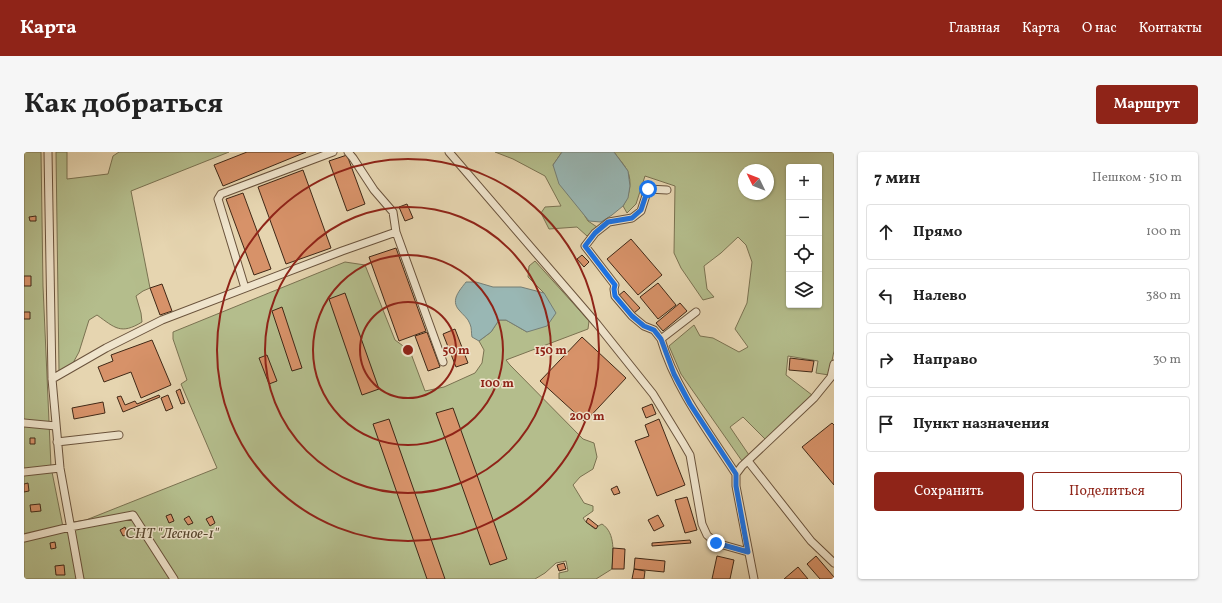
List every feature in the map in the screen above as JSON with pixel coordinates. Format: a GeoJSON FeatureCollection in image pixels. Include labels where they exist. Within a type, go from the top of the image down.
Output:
{"type":"FeatureCollection","features":[{"type":"Feature","properties":{"kind":"street"},"geometry":{"type":"LineString","coordinates":[[48,152],[52,379],[60,468],[80,579]]}},
{"type":"Feature","properties":{"kind":"street"},"geometry":{"type":"LineString","coordinates":[[245,288],[218,200],[221,194],[333,152]]}},
{"type":"Feature","properties":{"kind":"street"},"geometry":{"type":"LineString","coordinates":[[348,152],[374,190],[393,212],[396,232],[444,362]]}},
{"type":"Feature","properties":{"kind":"street"},"geometry":{"type":"LineString","coordinates":[[449,152],[597,324],[654,394],[690,455],[702,524],[707,535],[716,543],[748,552]]}},
{"type":"Feature","properties":{"kind":"street"},"geometry":{"type":"LineString","coordinates":[[667,190],[648,189],[641,210],[632,218],[608,222],[595,233],[585,246],[615,285],[615,296],[632,316],[644,326],[654,330],[661,339],[674,374],[687,398],[736,474],[736,486],[754,579]]}},
{"type":"Feature","properties":{"kind":"street"},"geometry":{"type":"LineString","coordinates":[[52,379],[106,348],[162,320],[342,251],[396,232]]}},
{"type":"Feature","properties":{"kind":"street"},"geometry":{"type":"LineString","coordinates":[[661,339],[696,312]]}},
{"type":"Feature","properties":{"kind":"street"},"geometry":{"type":"LineString","coordinates":[[736,474],[814,398],[831,376],[834,364]]}},
{"type":"Feature","properties":{"kind":"street"},"geometry":{"type":"LineString","coordinates":[[24,423],[56,426]]}},
{"type":"Feature","properties":{"kind":"street"},"geometry":{"type":"LineString","coordinates":[[57,442],[119,435]]}},
{"type":"Feature","properties":{"kind":"street"},"geometry":{"type":"LineString","coordinates":[[748,461],[811,541],[834,563]]}},
{"type":"Feature","properties":{"kind":"street"},"geometry":{"type":"LineString","coordinates":[[24,472],[60,468]]}},
{"type":"Feature","properties":{"kind":"street"},"geometry":{"type":"LineString","coordinates":[[24,538],[134,516],[174,579]]}},
{"type":"Feature","properties":{"kind":"green space","name":"СНТ \"Лесное-1\""},"geometry":{"type":"Polygon","coordinates":[[[24,152],[41,152],[43,286],[51,467],[63,527],[74,522],[86,520],[217,468],[181,384],[187,380],[173,339],[173,332],[345,262],[365,265],[395,340],[410,351],[425,391],[444,387],[475,373],[482,363],[484,350],[479,341],[491,332],[499,320],[506,320],[527,332],[544,293],[528,277],[529,266],[535,261],[589,321],[588,329],[506,360],[583,439],[594,443],[597,457],[593,469],[580,477],[573,485],[584,503],[593,506],[593,511],[583,518],[586,522],[595,529],[602,524],[610,533],[613,544],[612,569],[596,579],[559,579],[559,573],[568,571],[566,561],[556,563],[545,573],[535,579],[24,579],[24,152]]]}},
{"type":"Feature","properties":{"kind":"green space"},"geometry":{"type":"Polygon","coordinates":[[[56,152],[67,152],[67,179],[108,174],[113,156],[119,152],[229,152],[131,191],[150,288],[136,296],[142,322],[135,326],[123,329],[114,326],[97,315],[89,320],[79,352],[73,363],[59,371],[56,152]]]}},
{"type":"Feature","properties":{"kind":"green space"},"geometry":{"type":"Polygon","coordinates":[[[495,152],[562,152],[553,165],[588,221],[597,227],[587,236],[577,227],[549,229],[541,213],[545,207],[561,206],[545,176],[513,159],[495,152]]]}},
{"type":"Feature","properties":{"kind":"green space"},"geometry":{"type":"Polygon","coordinates":[[[614,152],[834,153],[834,351],[829,375],[816,373],[818,361],[788,356],[786,375],[812,395],[766,440],[743,417],[730,427],[749,455],[742,461],[681,374],[669,346],[694,325],[700,336],[713,338],[739,352],[748,347],[735,329],[747,303],[752,262],[746,245],[738,237],[704,266],[707,289],[714,297],[703,300],[681,268],[674,253],[675,186],[645,176],[636,204],[627,213],[623,206],[627,198],[630,184],[629,175],[626,168],[614,152]]]}},
{"type":"Feature","properties":{"kind":"water"},"geometry":{"type":"Polygon","coordinates":[[[562,152],[614,152],[628,171],[630,186],[628,198],[623,206],[601,222],[589,221],[559,184],[553,165],[562,152]]]}},
{"type":"Feature","properties":{"kind":"water"},"geometry":{"type":"Polygon","coordinates":[[[466,282],[476,282],[493,287],[521,287],[544,293],[556,313],[547,326],[527,332],[506,320],[499,320],[491,332],[479,341],[472,337],[471,327],[467,318],[459,310],[455,303],[457,295],[466,282]]]}},
{"type":"Feature","properties":{"kind":"building"},"geometry":{"type":"Polygon","coordinates":[[[247,152],[306,152],[223,186],[214,165],[247,152]]]}},
{"type":"Feature","properties":{"kind":"building"},"geometry":{"type":"Polygon","coordinates":[[[347,155],[365,204],[347,211],[329,161],[347,155]]]}},
{"type":"Feature","properties":{"kind":"building"},"geometry":{"type":"Polygon","coordinates":[[[303,170],[331,248],[286,264],[258,187],[303,170]]]}},
{"type":"Feature","properties":{"kind":"building"},"geometry":{"type":"Polygon","coordinates":[[[243,193],[271,269],[254,275],[226,199],[243,193]]]}},
{"type":"Feature","properties":{"kind":"building"},"geometry":{"type":"Polygon","coordinates":[[[407,204],[413,218],[405,221],[399,207],[407,204]]]}},
{"type":"Feature","properties":{"kind":"building"},"geometry":{"type":"Polygon","coordinates":[[[36,216],[36,221],[30,221],[29,217],[36,216]]]}},
{"type":"Feature","properties":{"kind":"building"},"geometry":{"type":"Polygon","coordinates":[[[631,239],[662,275],[638,295],[607,259],[631,239]]]}},
{"type":"Feature","properties":{"kind":"building"},"geometry":{"type":"Polygon","coordinates":[[[396,248],[426,331],[399,341],[369,257],[396,248]]]}},
{"type":"Feature","properties":{"kind":"building"},"geometry":{"type":"Polygon","coordinates":[[[582,255],[589,262],[584,267],[577,259],[582,255]]]}},
{"type":"Feature","properties":{"kind":"building"},"geometry":{"type":"Polygon","coordinates":[[[24,276],[31,276],[31,286],[24,286],[24,276]]]}},
{"type":"Feature","properties":{"kind":"building"},"geometry":{"type":"Polygon","coordinates":[[[658,283],[676,305],[658,319],[640,297],[658,283]]]}},
{"type":"Feature","properties":{"kind":"building"},"geometry":{"type":"Polygon","coordinates":[[[162,284],[172,311],[160,315],[150,288],[162,284]]]}},
{"type":"Feature","properties":{"kind":"building"},"geometry":{"type":"Polygon","coordinates":[[[624,291],[640,308],[634,313],[618,296],[624,291]]]}},
{"type":"Feature","properties":{"kind":"building"},"geometry":{"type":"Polygon","coordinates":[[[345,293],[379,389],[362,395],[329,299],[345,293]]]}},
{"type":"Feature","properties":{"kind":"building"},"geometry":{"type":"Polygon","coordinates":[[[680,303],[687,311],[663,331],[656,323],[680,303]]]}},
{"type":"Feature","properties":{"kind":"building"},"geometry":{"type":"Polygon","coordinates":[[[282,307],[302,368],[292,371],[272,311],[282,307]]]}},
{"type":"Feature","properties":{"kind":"building"},"geometry":{"type":"Polygon","coordinates":[[[24,312],[30,312],[30,319],[24,319],[24,312]]]}},
{"type":"Feature","properties":{"kind":"building"},"geometry":{"type":"Polygon","coordinates":[[[455,329],[468,363],[456,367],[443,334],[455,329]]]}},
{"type":"Feature","properties":{"kind":"building"},"geometry":{"type":"Polygon","coordinates":[[[427,332],[440,367],[428,371],[415,336],[427,332]]]}},
{"type":"Feature","properties":{"kind":"building"},"geometry":{"type":"Polygon","coordinates":[[[582,337],[626,378],[585,422],[540,381],[582,337]]]}},
{"type":"Feature","properties":{"kind":"building"},"geometry":{"type":"Polygon","coordinates":[[[152,340],[171,385],[141,398],[131,372],[104,382],[98,367],[113,361],[111,355],[152,340]]]}},
{"type":"Feature","properties":{"kind":"building"},"geometry":{"type":"Polygon","coordinates":[[[267,355],[277,381],[269,384],[259,358],[267,355]]]}},
{"type":"Feature","properties":{"kind":"building"},"geometry":{"type":"Polygon","coordinates":[[[790,358],[814,361],[812,372],[789,370],[790,358]]]}},
{"type":"Feature","properties":{"kind":"building"},"geometry":{"type":"Polygon","coordinates":[[[180,389],[185,403],[181,404],[176,391],[180,389]]]}},
{"type":"Feature","properties":{"kind":"building"},"geometry":{"type":"Polygon","coordinates":[[[159,395],[160,397],[123,412],[117,397],[121,396],[125,405],[135,401],[137,404],[159,395]]]}},
{"type":"Feature","properties":{"kind":"building"},"geometry":{"type":"Polygon","coordinates":[[[168,395],[173,408],[166,411],[161,398],[168,395]]]}},
{"type":"Feature","properties":{"kind":"building"},"geometry":{"type":"Polygon","coordinates":[[[103,402],[105,413],[74,419],[72,408],[103,402]]]}},
{"type":"Feature","properties":{"kind":"building"},"geometry":{"type":"Polygon","coordinates":[[[652,404],[656,414],[646,418],[642,408],[652,404]]]}},
{"type":"Feature","properties":{"kind":"building"},"geometry":{"type":"Polygon","coordinates":[[[453,408],[507,559],[490,565],[436,413],[453,408]]]}},
{"type":"Feature","properties":{"kind":"building"},"geometry":{"type":"Polygon","coordinates":[[[389,419],[445,579],[427,579],[373,424],[389,419]]]}},
{"type":"Feature","properties":{"kind":"building"},"geometry":{"type":"Polygon","coordinates":[[[659,419],[685,485],[657,496],[635,441],[649,436],[645,425],[659,419]]]}},
{"type":"Feature","properties":{"kind":"building"},"geometry":{"type":"Polygon","coordinates":[[[832,423],[834,425],[834,485],[802,447],[832,423]]]}},
{"type":"Feature","properties":{"kind":"building"},"geometry":{"type":"Polygon","coordinates":[[[30,438],[35,438],[35,444],[30,444],[30,438]]]}},
{"type":"Feature","properties":{"kind":"building"},"geometry":{"type":"Polygon","coordinates":[[[28,483],[29,491],[24,492],[24,484],[28,483]]]}},
{"type":"Feature","properties":{"kind":"building"},"geometry":{"type":"Polygon","coordinates":[[[617,486],[620,493],[614,495],[611,489],[617,486]]]}},
{"type":"Feature","properties":{"kind":"building"},"geometry":{"type":"Polygon","coordinates":[[[687,497],[697,530],[685,533],[675,500],[687,497]]]}},
{"type":"Feature","properties":{"kind":"building"},"geometry":{"type":"Polygon","coordinates":[[[40,504],[41,511],[31,512],[30,505],[40,504]]]}},
{"type":"Feature","properties":{"kind":"building"},"geometry":{"type":"Polygon","coordinates":[[[171,514],[174,521],[169,523],[166,516],[171,514]]]}},
{"type":"Feature","properties":{"kind":"building"},"geometry":{"type":"Polygon","coordinates":[[[658,515],[664,526],[654,531],[648,520],[658,515]]]}},
{"type":"Feature","properties":{"kind":"building"},"geometry":{"type":"Polygon","coordinates":[[[189,516],[193,523],[188,525],[184,519],[189,516]]]}},
{"type":"Feature","properties":{"kind":"building"},"geometry":{"type":"Polygon","coordinates":[[[212,516],[215,523],[210,526],[206,519],[212,516]]]}},
{"type":"Feature","properties":{"kind":"building"},"geometry":{"type":"Polygon","coordinates":[[[588,518],[598,526],[596,529],[586,522],[588,518]]]}},
{"type":"Feature","properties":{"kind":"building"},"geometry":{"type":"Polygon","coordinates":[[[125,527],[128,534],[123,536],[120,530],[125,527]]]}},
{"type":"Feature","properties":{"kind":"building"},"geometry":{"type":"Polygon","coordinates":[[[690,540],[691,543],[652,546],[652,543],[690,540]]]}},
{"type":"Feature","properties":{"kind":"building"},"geometry":{"type":"Polygon","coordinates":[[[55,542],[56,548],[51,549],[50,543],[55,542]]]}},
{"type":"Feature","properties":{"kind":"building"},"geometry":{"type":"Polygon","coordinates":[[[613,548],[625,549],[624,569],[612,569],[613,548]]]}},
{"type":"Feature","properties":{"kind":"building"},"geometry":{"type":"Polygon","coordinates":[[[717,556],[734,560],[730,579],[712,579],[717,556]]]}},
{"type":"Feature","properties":{"kind":"building"},"geometry":{"type":"Polygon","coordinates":[[[816,556],[834,577],[834,579],[820,579],[807,564],[816,556]]]}},
{"type":"Feature","properties":{"kind":"building"},"geometry":{"type":"Polygon","coordinates":[[[635,558],[665,561],[664,572],[634,569],[635,558]]]}},
{"type":"Feature","properties":{"kind":"building"},"geometry":{"type":"Polygon","coordinates":[[[564,563],[566,569],[559,571],[557,565],[564,563]]]}},
{"type":"Feature","properties":{"kind":"building"},"geometry":{"type":"Polygon","coordinates":[[[64,565],[65,575],[56,575],[55,566],[64,565]]]}},
{"type":"Feature","properties":{"kind":"building"},"geometry":{"type":"Polygon","coordinates":[[[798,567],[808,579],[784,579],[798,567]]]}},
{"type":"Feature","properties":{"kind":"building"},"geometry":{"type":"Polygon","coordinates":[[[634,569],[645,571],[644,579],[632,579],[634,569]]]}},
{"type":"Feature","properties":{"kind":"route"},"geometry":{"type":"LineString","coordinates":[[648,189],[641,210],[632,218],[608,222],[595,233],[585,246],[615,285],[615,296],[632,316],[644,326],[654,330],[661,339],[674,374],[690,404],[736,474],[736,486],[748,552],[716,543]]}}]}
